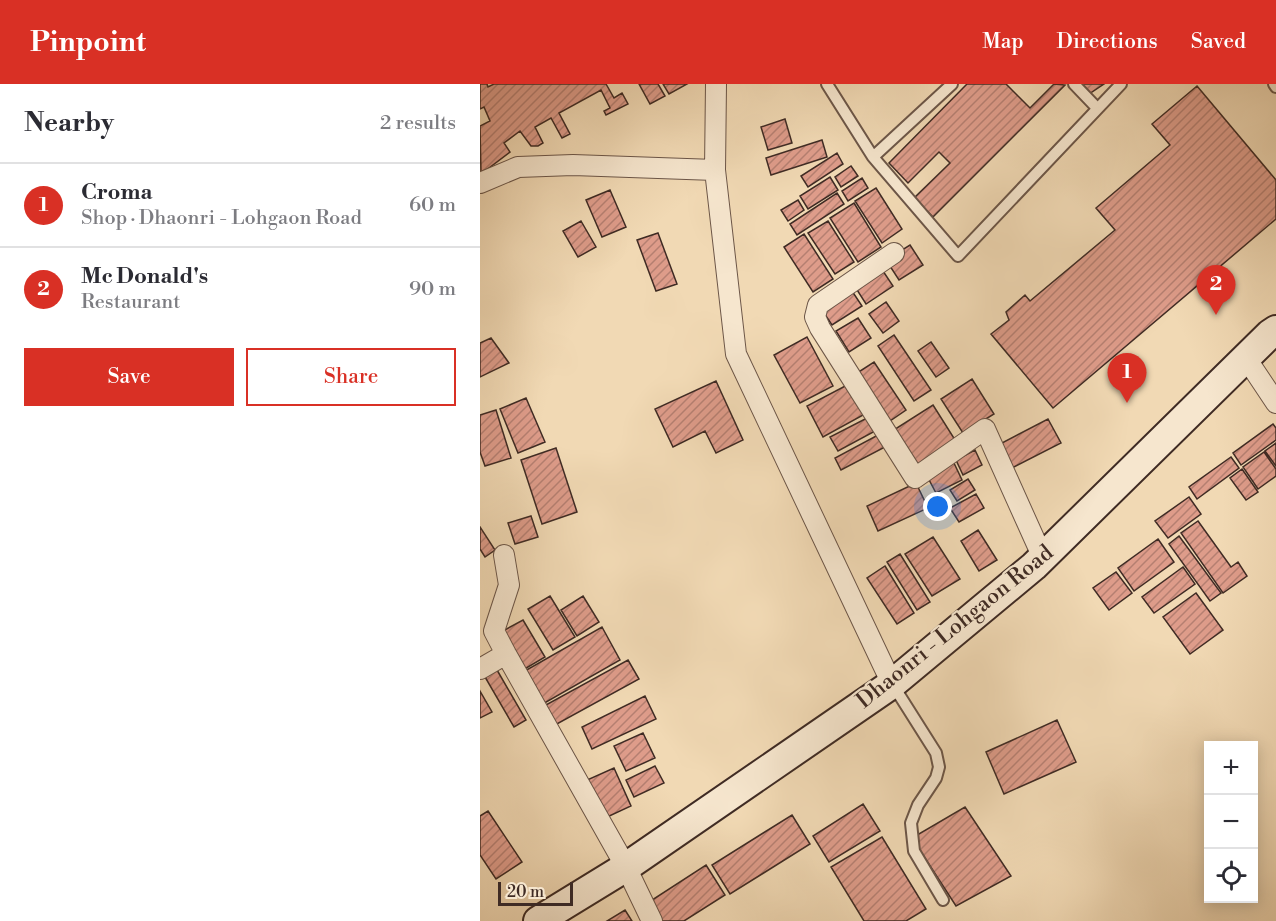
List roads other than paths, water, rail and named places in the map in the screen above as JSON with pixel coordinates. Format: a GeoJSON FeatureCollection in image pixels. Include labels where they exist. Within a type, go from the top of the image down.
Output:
{"type":"FeatureCollection","features":[{"type":"Feature","properties":{"kind":"main road","name":"Dhaonri - Lohgaon Road"},"geometry":{"type":"LineString","coordinates":[[538,921],[626,867],[892,684],[1043,558],[1246,358],[1274,326]]}},
{"type":"Feature","properties":{"kind":"street"},"geometry":{"type":"LineString","coordinates":[[716,84],[715,170],[736,354],[892,684]]}},
{"type":"Feature","properties":{"kind":"street"},"geometry":{"type":"LineString","coordinates":[[480,183],[518,167],[573,165],[715,170]]}},
{"type":"Feature","properties":{"kind":"street"},"geometry":{"type":"LineString","coordinates":[[894,253],[818,304],[815,317],[820,328],[915,478],[985,429],[1043,558]]}},
{"type":"Feature","properties":{"kind":"street"},"geometry":{"type":"LineString","coordinates":[[1246,358],[1276,403]]}},
{"type":"Feature","properties":{"kind":"street"},"geometry":{"type":"LineString","coordinates":[[504,555],[509,585],[494,631],[626,867],[652,921]]}},
{"type":"Feature","properties":{"kind":"street"},"geometry":{"type":"LineString","coordinates":[[480,669],[506,654]]}},
{"type":"Feature","properties":{"kind":"lane"},"geometry":{"type":"LineString","coordinates":[[827,84],[873,157],[958,256],[1121,84]]}},
{"type":"Feature","properties":{"kind":"lane"},"geometry":{"type":"LineString","coordinates":[[873,157],[952,84]]}},
{"type":"Feature","properties":{"kind":"lane"},"geometry":{"type":"LineString","coordinates":[[1074,84],[1097,108]]}},
{"type":"Feature","properties":{"kind":"lane"},"geometry":{"type":"LineString","coordinates":[[892,684],[936,753],[939,767],[936,778],[918,805],[911,824],[914,850],[943,900]]}},
{"type":"Feature","properties":{"kind":"place","name":"Mc Donald's"},"geometry":{"type":"Point","coordinates":[1216,315]}},
{"type":"Feature","properties":{"kind":"place","name":"Croma"},"geometry":{"type":"Point","coordinates":[1127,403]}}]}
